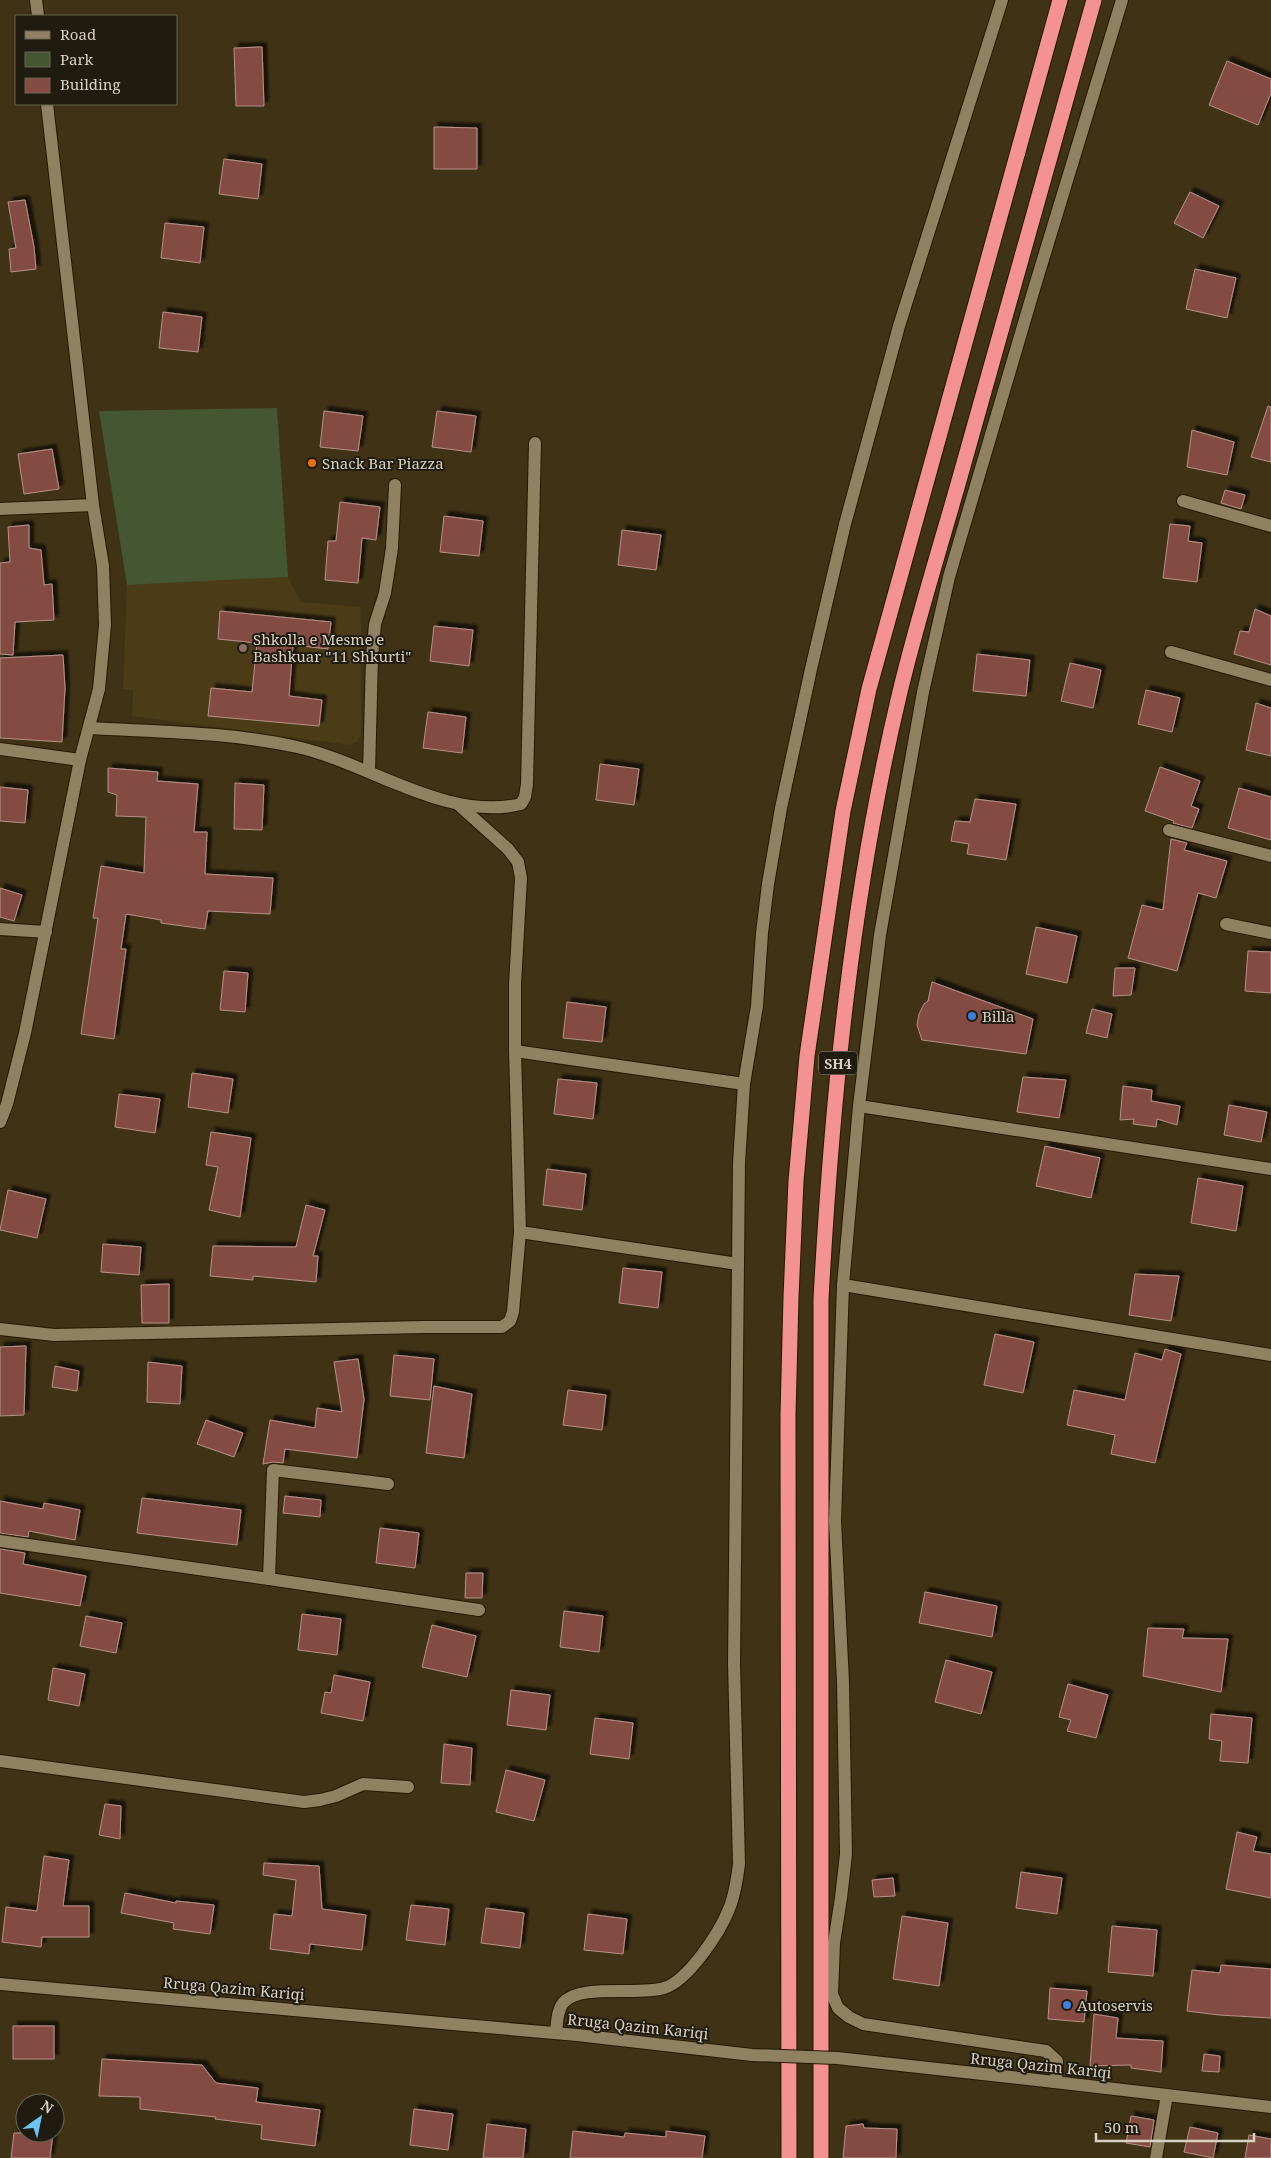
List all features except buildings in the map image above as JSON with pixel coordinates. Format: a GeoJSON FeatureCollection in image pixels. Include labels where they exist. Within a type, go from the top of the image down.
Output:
{"type":"FeatureCollection","features":[{"type":"Feature","properties":{"kind":"highway","name":"SH4"},"geometry":{"type":"LineString","coordinates":[[789,2158],[789,1405],[796,1181],[807,1056],[843,812],[869,689],[1060,0]]}},
{"type":"Feature","properties":{"kind":"highway","name":"SH4"},"geometry":{"type":"LineString","coordinates":[[821,2158],[821,1299],[827,1184],[839,1052],[855,929],[874,819],[899,695],[1094,0]]}},
{"type":"Feature","properties":{"kind":"street"},"geometry":{"type":"LineString","coordinates":[[36,0],[38,15]]}},
{"type":"Feature","properties":{"kind":"street"},"geometry":{"type":"LineString","coordinates":[[556,2033],[562,2004],[570,1998],[593,1992],[654,1990],[666,1987],[675,1981],[691,1967],[721,1926],[734,1895],[739,1864],[734,1663],[739,1163],[744,1084],[757,1006],[762,933],[768,884],[811,669],[840,544],[899,326],[1002,0]]}},
{"type":"Feature","properties":{"kind":"street"},"geometry":{"type":"LineString","coordinates":[[1056,2082],[1056,2061],[1046,2052],[863,2024],[849,2017],[838,2008],[832,1994],[834,1943],[842,1898],[846,1854],[843,1682],[835,1521],[843,1285],[859,1106],[880,935],[923,692],[949,577],[1122,0]]}},
{"type":"Feature","properties":{"kind":"street"},"geometry":{"type":"LineString","coordinates":[[0,1122],[3,1103],[25,1033],[80,760],[99,690],[105,625],[103,566],[93,504],[47,105]]}},
{"type":"Feature","properties":{"kind":"street"},"geometry":{"type":"LineString","coordinates":[[90,728],[255,739],[336,758],[459,805],[497,808],[521,804],[528,784],[535,442]]}},
{"type":"Feature","properties":{"kind":"street"},"geometry":{"type":"LineString","coordinates":[[369,772],[372,657],[375,624],[385,593],[392,548],[395,485]]}},
{"type":"Feature","properties":{"kind":"street"},"geometry":{"type":"LineString","coordinates":[[1183,501],[1271,526]]}},
{"type":"Feature","properties":{"kind":"street"},"geometry":{"type":"LineString","coordinates":[[0,509],[93,504]]}},
{"type":"Feature","properties":{"kind":"street"},"geometry":{"type":"LineString","coordinates":[[1170,652],[1271,680]]}},
{"type":"Feature","properties":{"kind":"street"},"geometry":{"type":"LineString","coordinates":[[0,749],[80,760]]}},
{"type":"Feature","properties":{"kind":"street"},"geometry":{"type":"LineString","coordinates":[[0,1329],[54,1335],[502,1327],[510,1321],[514,1312],[520,1232],[515,1051],[521,878],[518,862],[508,849],[459,805]]}},
{"type":"Feature","properties":{"kind":"street"},"geometry":{"type":"LineString","coordinates":[[1169,830],[1271,856]]}},
{"type":"Feature","properties":{"kind":"street"},"geometry":{"type":"LineString","coordinates":[[1226,924],[1271,933]]}},
{"type":"Feature","properties":{"kind":"street"},"geometry":{"type":"LineString","coordinates":[[0,929],[46,932]]}},
{"type":"Feature","properties":{"kind":"street"},"geometry":{"type":"LineString","coordinates":[[515,1051],[744,1084]]}},
{"type":"Feature","properties":{"kind":"street"},"geometry":{"type":"LineString","coordinates":[[859,1106],[1271,1169]]}},
{"type":"Feature","properties":{"kind":"street"},"geometry":{"type":"LineString","coordinates":[[520,1232],[738,1264]]}},
{"type":"Feature","properties":{"kind":"street"},"geometry":{"type":"LineString","coordinates":[[843,1285],[1271,1355]]}},
{"type":"Feature","properties":{"kind":"street"},"geometry":{"type":"LineString","coordinates":[[269,1580],[274,1470],[388,1484]]}},
{"type":"Feature","properties":{"kind":"street"},"geometry":{"type":"LineString","coordinates":[[0,1541],[479,1610]]}},
{"type":"Feature","properties":{"kind":"street"},"geometry":{"type":"LineString","coordinates":[[0,1761],[304,1802],[336,1796],[363,1784],[408,1787]]}},
{"type":"Feature","properties":{"kind":"street","name":"Rruga Qazim Kariqi"},"geometry":{"type":"LineString","coordinates":[[0,1984],[556,2033],[752,2055],[837,2058],[1271,2107]]}},
{"type":"Feature","properties":{"kind":"street"},"geometry":{"type":"LineString","coordinates":[[1156,2158],[1167,2095]]}},
{"type":"Feature","properties":{"kind":"shaded area","name":"Shkolla e Mesme e Bashkuar \"11 Shkurti\""},"geometry":{"type":"Polygon","coordinates":[[[288,577],[301,602],[361,607],[361,735],[358,741],[350,745],[132,716],[133,690],[123,689],[127,585],[288,577]]]}},
{"type":"Feature","properties":{"kind":"green space"},"geometry":{"type":"Polygon","coordinates":[[[277,408],[288,577],[127,585],[99,411],[277,408]]]}},
{"type":"Feature","properties":{"kind":"place","name":"Snack Bar Piazza"},"geometry":{"type":"Point","coordinates":[312,463]}},
{"type":"Feature","properties":{"kind":"place","name":"Shkolla e Mesme e Bashkuar \"11 Shkurti\""},"geometry":{"type":"Point","coordinates":[243,648]}},
{"type":"Feature","properties":{"kind":"place","name":"Billa"},"geometry":{"type":"Point","coordinates":[972,1016]}},
{"type":"Feature","properties":{"kind":"place","name":"Autoservis"},"geometry":{"type":"Point","coordinates":[1067,2005]}}]}
